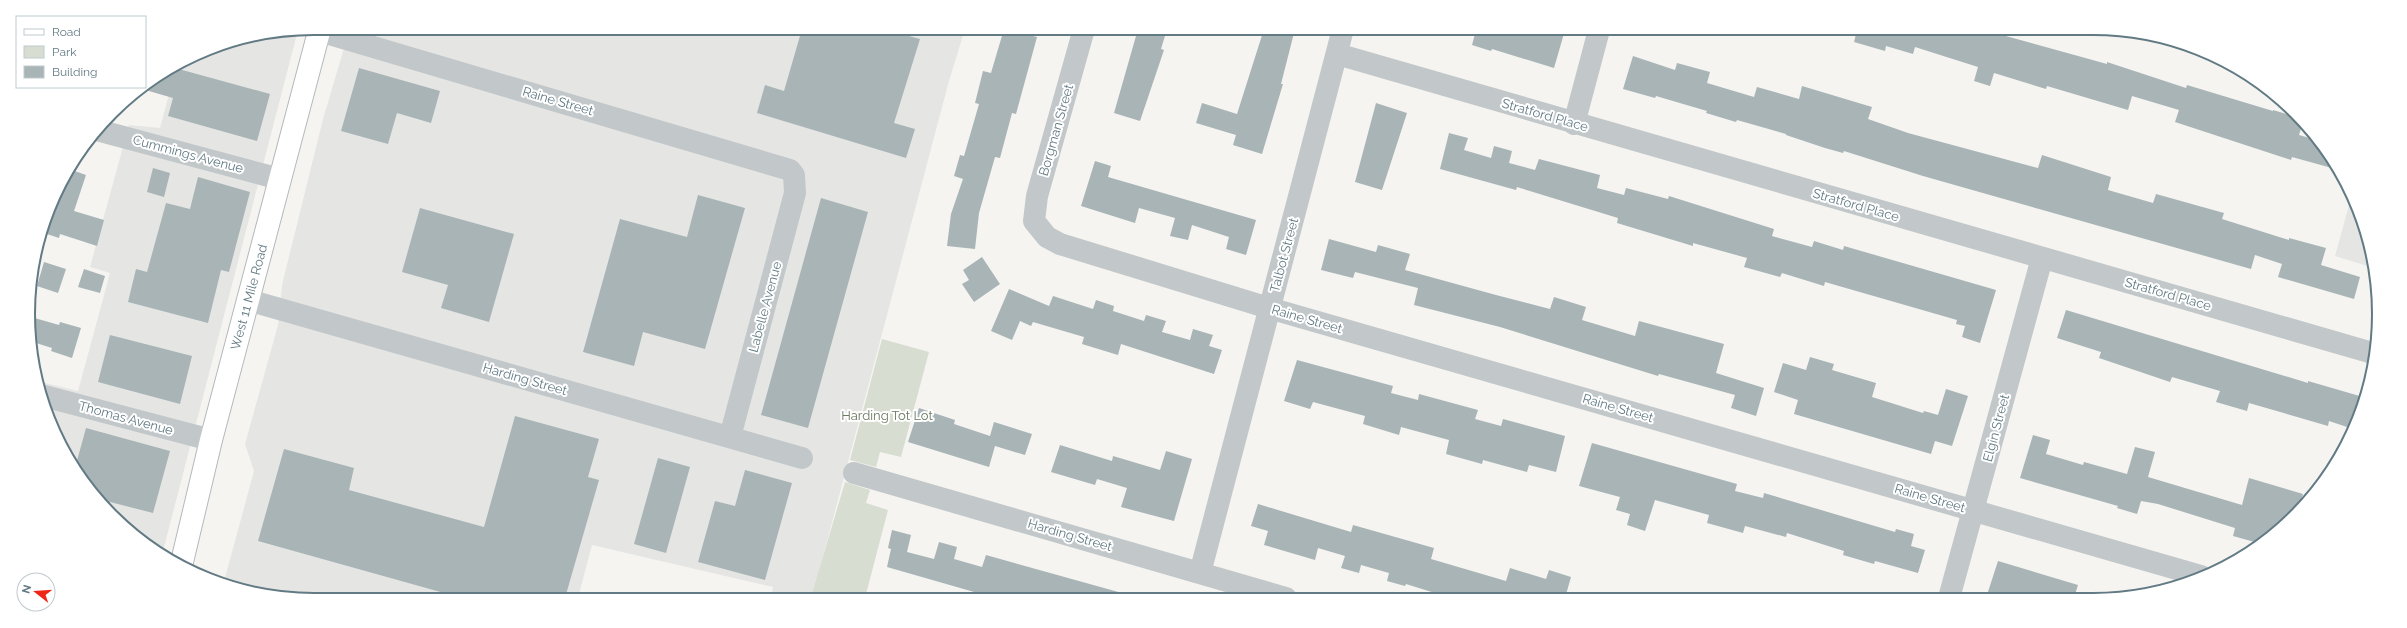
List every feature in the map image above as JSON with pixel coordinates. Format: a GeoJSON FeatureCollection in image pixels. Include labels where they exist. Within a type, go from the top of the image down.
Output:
{"type":"FeatureCollection","features":[{"type":"Feature","properties":{"kind":"main road","name":"West 11 Mile Road"},"geometry":{"type":"LineString","coordinates":[[182,560],[211,440],[319,35]]}},
{"type":"Feature","properties":{"kind":"street","name":"Raine Street"},"geometry":{"type":"LineString","coordinates":[[337,35],[784,167],[794,175]]}},
{"type":"Feature","properties":{"kind":"street","name":"Borgman Street"},"geometry":{"type":"LineString","coordinates":[[1041,229],[1034,221],[1037,196],[1082,35]]}},
{"type":"Feature","properties":{"kind":"street","name":"Talbot Street"},"geometry":{"type":"LineString","coordinates":[[1200,573],[1342,35]]}},
{"type":"Feature","properties":{"kind":"street"},"geometry":{"type":"LineString","coordinates":[[1574,124],[1598,35]]}},
{"type":"Feature","properties":{"kind":"street","name":"Stratford Place"},"geometry":{"type":"LineString","coordinates":[[1337,54],[1574,124],[2370,352]]}},
{"type":"Feature","properties":{"kind":"street","name":"Cummings Avenue"},"geometry":{"type":"LineString","coordinates":[[103,132],[280,179]]}},
{"type":"Feature","properties":{"kind":"street","name":"Labelle Avenue"},"geometry":{"type":"LineString","coordinates":[[730,438],[795,193],[794,175]]}},
{"type":"Feature","properties":{"kind":"street","name":"Raine Street"},"geometry":{"type":"LineString","coordinates":[[1041,229],[1047,237],[1060,244],[1269,308],[2195,574]]}},
{"type":"Feature","properties":{"kind":"street","name":"Elgin Street"},"geometry":{"type":"LineString","coordinates":[[1950,593],[2042,258]]}},
{"type":"Feature","properties":{"kind":"street","name":"Harding Street"},"geometry":{"type":"LineString","coordinates":[[248,300],[802,458]]}},
{"type":"Feature","properties":{"kind":"street","name":"Thomas Avenue"},"geometry":{"type":"LineString","coordinates":[[48,397],[211,440]]}},
{"type":"Feature","properties":{"kind":"street","name":"Harding Street"},"geometry":{"type":"LineString","coordinates":[[854,473],[1269,593]]}},
{"type":"Feature","properties":{"kind":"shaded area"},"geometry":{"type":"Polygon","coordinates":[[[348,35],[963,35],[949,81],[813,593],[772,593],[773,587],[592,545],[579,593],[314,593],[278,591],[260,588],[225,578],[254,471],[245,444],[278,325],[282,285],[323,119],[348,35]]]}},
{"type":"Feature","properties":{"kind":"shaded area"},"geometry":{"type":"Polygon","coordinates":[[[296,36],[164,549],[130,524],[104,498],[82,469],[72,454],[56,421],[44,383],[78,391],[110,273],[90,267],[129,125],[160,128],[175,71],[207,56],[224,50],[260,40],[296,36]]]}},
{"type":"Feature","properties":{"kind":"shaded area"},"geometry":{"type":"Polygon","coordinates":[[[2349,204],[2357,224],[2368,266],[2335,256],[2349,204]]]}},
{"type":"Feature","properties":{"kind":"green space","name":"Harding Tot Lot"},"geometry":{"type":"Polygon","coordinates":[[[882,339],[929,352],[901,457],[880,452],[876,467],[850,460],[882,339]]]}},
{"type":"Feature","properties":{"kind":"green space"},"geometry":{"type":"Polygon","coordinates":[[[845,482],[870,490],[866,503],[888,510],[866,593],[812,593],[845,482]]]}},
{"type":"Feature","properties":{"kind":"building"},"geometry":{"type":"Polygon","coordinates":[[[800,35],[905,35],[920,39],[894,123],[915,129],[906,158],[757,113],[765,85],[784,91],[800,35]]]}},
{"type":"Feature","properties":{"kind":"building"},"geometry":{"type":"Polygon","coordinates":[[[1002,35],[1029,35],[1037,37],[1016,114],[1012,113],[1000,158],[995,157],[979,213],[975,249],[947,246],[951,214],[963,179],[954,176],[960,155],[964,156],[979,104],[975,103],[983,71],[991,73],[1002,35]]]}},
{"type":"Feature","properties":{"kind":"building"},"geometry":{"type":"Polygon","coordinates":[[[1136,35],[1165,35],[1161,49],[1164,50],[1140,121],[1114,113],[1136,35]]]}},
{"type":"Feature","properties":{"kind":"building"},"geometry":{"type":"Polygon","coordinates":[[[1262,35],[1293,35],[1281,84],[1283,84],[1262,154],[1233,145],[1236,135],[1196,123],[1202,103],[1237,114],[1262,35]]]}},
{"type":"Feature","properties":{"kind":"building"},"geometry":{"type":"Polygon","coordinates":[[[1475,35],[1564,35],[1554,68],[1492,49],[1491,51],[1472,45],[1475,35]]]}},
{"type":"Feature","properties":{"kind":"building"},"geometry":{"type":"Polygon","coordinates":[[[1856,35],[2002,35],[2107,64],[2107,62],[2186,88],[2187,85],[2287,114],[2301,128],[2299,135],[2309,138],[2330,168],[2292,157],[2291,160],[2175,122],[2179,110],[2132,96],[2128,110],[2047,86],[2046,89],[1994,73],[1990,86],[1974,81],[1978,67],[1915,47],[1913,54],[1886,46],[1885,51],[1854,42],[1856,35]]]}},
{"type":"Feature","properties":{"kind":"building"},"geometry":{"type":"Polygon","coordinates":[[[1633,56],[1675,70],[1677,63],[1710,72],[1707,83],[1754,97],[1757,87],[1799,99],[1802,86],[1872,107],[1868,119],[1908,133],[2038,168],[2042,155],[2111,177],[2108,190],[2153,203],[2156,194],[2224,213],[2222,219],[2289,240],[2289,238],[2326,248],[2321,265],[2360,277],[2354,299],[2278,277],[2282,264],[2255,255],[2251,269],[1923,176],[1844,151],[1843,153],[1825,148],[1786,134],[1737,120],[1736,122],[1706,113],[1707,111],[1656,96],[1655,98],[1623,89],[1633,56]]]}},
{"type":"Feature","properties":{"kind":"building"},"geometry":{"type":"Polygon","coordinates":[[[359,68],[440,91],[431,123],[397,113],[388,144],[341,131],[359,68]]]}},
{"type":"Feature","properties":{"kind":"building"},"geometry":{"type":"Polygon","coordinates":[[[180,69],[270,94],[257,141],[168,116],[173,98],[147,91],[180,69]]]}},
{"type":"Feature","properties":{"kind":"building"},"geometry":{"type":"Polygon","coordinates":[[[1376,103],[1407,113],[1382,190],[1355,182],[1376,103]]]}},
{"type":"Feature","properties":{"kind":"building"},"geometry":{"type":"Polygon","coordinates":[[[1449,133],[1468,138],[1464,150],[1491,158],[1494,146],[1512,151],[1509,163],[1535,170],[1539,159],[1600,175],[1597,188],[1624,195],[1626,188],[1668,199],[1669,196],[1774,229],[1772,236],[1812,247],[1814,241],[1843,250],[1844,246],[1996,290],[1980,343],[1962,337],[1965,326],[1956,324],[1957,320],[1825,282],[1824,286],[1782,273],[1780,277],[1744,267],[1747,258],[1693,243],[1693,246],[1617,223],[1618,218],[1517,187],[1516,190],[1440,169],[1449,133]]]}},
{"type":"Feature","properties":{"kind":"building"},"geometry":{"type":"Polygon","coordinates":[[[1095,161],[1111,166],[1108,177],[1256,220],[1246,255],[1226,249],[1229,237],[1192,225],[1188,240],[1170,236],[1175,218],[1139,208],[1135,223],[1081,206],[1095,161]]]}},
{"type":"Feature","properties":{"kind":"building"},"geometry":{"type":"Polygon","coordinates":[[[153,168],[170,173],[164,197],[147,192],[153,168]]]}},
{"type":"Feature","properties":{"kind":"building"},"geometry":{"type":"Polygon","coordinates":[[[74,171],[86,175],[74,211],[104,220],[97,246],[60,234],[59,238],[47,234],[56,207],[74,171]]]}},
{"type":"Feature","properties":{"kind":"building"},"geometry":{"type":"Polygon","coordinates":[[[198,177],[250,192],[229,272],[221,270],[208,323],[128,302],[136,269],[147,272],[166,203],[190,209],[198,177]]]}},
{"type":"Feature","properties":{"kind":"building"},"geometry":{"type":"Polygon","coordinates":[[[698,195],[745,208],[705,349],[643,332],[634,366],[583,352],[620,219],[687,237],[698,195]]]}},
{"type":"Feature","properties":{"kind":"building"},"geometry":{"type":"Polygon","coordinates":[[[821,198],[868,212],[808,428],[761,415],[821,198]]]}},
{"type":"Feature","properties":{"kind":"building"},"geometry":{"type":"Polygon","coordinates":[[[420,208],[514,234],[489,322],[441,308],[448,285],[402,272],[420,208]]]}},
{"type":"Feature","properties":{"kind":"building"},"geometry":{"type":"Polygon","coordinates":[[[1329,239],[1376,252],[1378,245],[1410,254],[1405,270],[1496,295],[1550,309],[1554,297],[1586,307],[1582,320],[1635,336],[1639,321],[1724,344],[1716,373],[1764,388],[1756,416],[1731,408],[1735,395],[1659,374],[1658,376],[1500,327],[1414,305],[1418,288],[1355,272],[1353,278],[1321,270],[1329,239]]]}},
{"type":"Feature","properties":{"kind":"building"},"geometry":{"type":"Polygon","coordinates":[[[982,257],[1000,284],[974,302],[962,284],[969,280],[963,270],[982,257]]]}},
{"type":"Feature","properties":{"kind":"building"},"geometry":{"type":"Polygon","coordinates":[[[44,262],[66,269],[58,293],[37,286],[44,262]]]}},
{"type":"Feature","properties":{"kind":"building"},"geometry":{"type":"Polygon","coordinates":[[[84,269],[105,276],[100,293],[78,287],[84,269]]]}},
{"type":"Feature","properties":{"kind":"building"},"geometry":{"type":"Polygon","coordinates":[[[1009,289],[1049,306],[1053,296],[1093,309],[1096,300],[1114,306],[1113,311],[1144,321],[1146,315],[1166,321],[1162,332],[1190,340],[1193,329],[1213,335],[1209,346],[1222,350],[1214,374],[1121,344],[1118,355],[1082,344],[1084,337],[1033,322],[1031,326],[1020,321],[1012,340],[991,331],[1009,289]]]}},
{"type":"Feature","properties":{"kind":"building"},"geometry":{"type":"Polygon","coordinates":[[[2066,310],[2308,383],[2308,381],[2359,396],[2348,427],[2329,421],[2328,426],[2249,403],[2247,411],[2216,402],[2220,391],[2172,377],[2170,382],[2099,358],[2101,352],[2057,338],[2066,310]]]}},
{"type":"Feature","properties":{"kind":"building"},"geometry":{"type":"Polygon","coordinates":[[[35,318],[59,325],[60,322],[81,328],[72,358],[51,351],[52,348],[37,343],[35,318]]]}},
{"type":"Feature","properties":{"kind":"building"},"geometry":{"type":"Polygon","coordinates":[[[110,335],[192,356],[180,404],[98,382],[110,335]]]}},
{"type":"Feature","properties":{"kind":"building"},"geometry":{"type":"Polygon","coordinates":[[[1810,357],[1834,364],[1832,370],[1876,383],[1872,397],[1923,413],[1924,411],[1938,415],[1946,389],[1968,396],[1952,446],[1935,441],[1931,454],[1794,414],[1798,400],[1774,392],[1783,363],[1806,370],[1810,357]]]}},
{"type":"Feature","properties":{"kind":"building"},"geometry":{"type":"Polygon","coordinates":[[[1297,360],[1393,386],[1391,393],[1418,400],[1419,394],[1478,410],[1475,419],[1501,426],[1503,419],[1565,436],[1556,472],[1529,465],[1527,472],[1483,460],[1482,464],[1446,454],[1449,440],[1401,427],[1399,435],[1363,424],[1365,416],[1313,402],[1310,409],[1284,401],[1297,360]]]}},
{"type":"Feature","properties":{"kind":"building"},"geometry":{"type":"Polygon","coordinates":[[[919,408],[955,420],[954,424],[990,436],[994,422],[1032,434],[1025,455],[995,446],[989,467],[908,442],[919,408]]]}},
{"type":"Feature","properties":{"kind":"building"},"geometry":{"type":"Polygon","coordinates":[[[515,416],[599,439],[588,477],[599,480],[566,593],[444,593],[258,541],[284,449],[354,468],[349,490],[484,527],[515,416]]]}},
{"type":"Feature","properties":{"kind":"building"},"geometry":{"type":"Polygon","coordinates":[[[86,428],[170,451],[153,513],[110,502],[110,504],[77,461],[86,428]]]}},
{"type":"Feature","properties":{"kind":"building"},"geometry":{"type":"Polygon","coordinates":[[[2033,435],[2050,440],[2046,454],[2083,465],[2084,462],[2127,474],[2135,447],[2155,452],[2148,477],[2242,505],[2249,478],[2303,494],[2301,500],[2277,524],[2254,542],[2233,536],[2235,528],[2158,504],[2141,501],[2137,514],[2117,508],[2118,506],[2020,478],[2033,435]]]}},
{"type":"Feature","properties":{"kind":"building"},"geometry":{"type":"Polygon","coordinates":[[[1592,443],[1737,484],[1735,491],[1763,498],[1764,493],[1895,532],[1896,529],[1914,534],[1911,546],[1925,550],[1918,573],[1875,561],[1874,564],[1843,555],[1844,551],[1787,533],[1786,537],[1745,526],[1743,533],[1707,523],[1709,515],[1655,500],[1645,531],[1627,525],[1630,514],[1616,510],[1620,497],[1579,486],[1592,443]]]}},
{"type":"Feature","properties":{"kind":"building"},"geometry":{"type":"Polygon","coordinates":[[[1060,445],[1112,461],[1113,456],[1160,470],[1166,451],[1192,459],[1174,521],[1121,507],[1127,488],[1097,479],[1095,485],[1051,472],[1060,445]]]}},
{"type":"Feature","properties":{"kind":"building"},"geometry":{"type":"Polygon","coordinates":[[[658,458],[690,467],[666,553],[634,544],[658,458]]]}},
{"type":"Feature","properties":{"kind":"building"},"geometry":{"type":"Polygon","coordinates":[[[745,470],[792,483],[765,580],[698,562],[715,501],[735,506],[745,470]]]}},
{"type":"Feature","properties":{"kind":"building"},"geometry":{"type":"Polygon","coordinates":[[[1258,504],[1351,532],[1353,525],[1434,548],[1431,559],[1506,581],[1510,568],[1546,579],[1549,570],[1571,577],[1566,593],[1435,593],[1406,584],[1405,586],[1387,581],[1389,573],[1361,565],[1359,573],[1341,568],[1345,556],[1318,548],[1315,560],[1264,545],[1268,531],[1251,526],[1258,504]]]}},
{"type":"Feature","properties":{"kind":"building"},"geometry":{"type":"Polygon","coordinates":[[[892,530],[911,535],[907,552],[934,559],[939,542],[957,547],[954,559],[982,567],[986,555],[1122,593],[978,593],[887,567],[891,549],[888,548],[892,530]]]}},
{"type":"Feature","properties":{"kind":"building"},"geometry":{"type":"Polygon","coordinates":[[[1998,561],[2078,585],[2076,593],[1988,593],[1998,561]]]}}]}
